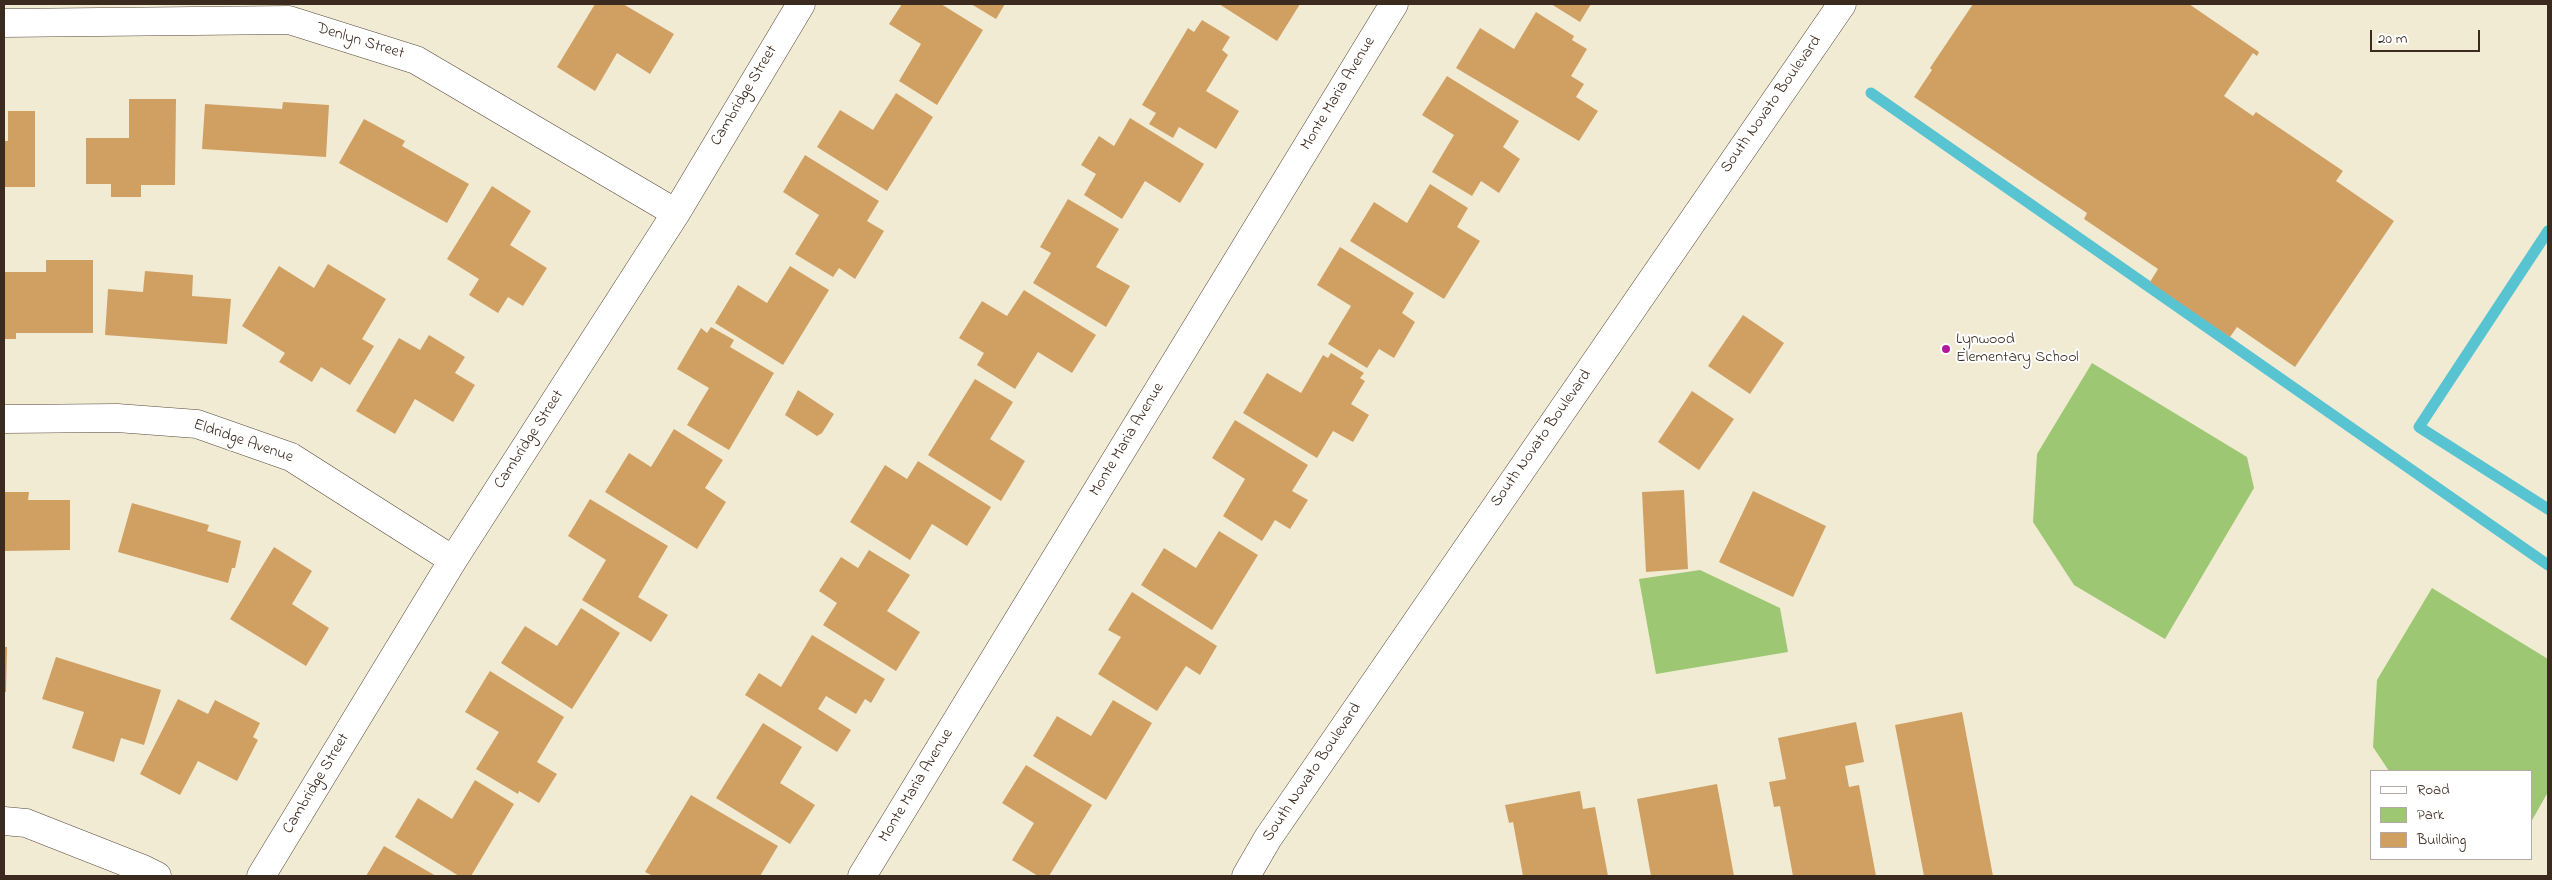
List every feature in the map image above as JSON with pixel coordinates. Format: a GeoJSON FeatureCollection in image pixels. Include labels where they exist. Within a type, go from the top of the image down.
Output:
{"type":"FeatureCollection","features":[{"type":"Feature","properties":{"kind":"street","name":"Cambridge Street"},"geometry":{"type":"LineString","coordinates":[[262,876],[453,560],[676,214],[801,4]]}},
{"type":"Feature","properties":{"kind":"street","name":"Monte Maria Avenue"},"geometry":{"type":"LineString","coordinates":[[862,876],[1394,4]]}},
{"type":"Feature","properties":{"kind":"street","name":"South Novato Boulevard"},"geometry":{"type":"LineString","coordinates":[[1246,876],[1274,830],[1842,4]]}},
{"type":"Feature","properties":{"kind":"street","name":"Denlyn Street"},"geometry":{"type":"LineString","coordinates":[[4,23],[289,20],[416,60],[676,214]]}},
{"type":"Feature","properties":{"kind":"street","name":"Eldridge Avenue"},"geometry":{"type":"LineString","coordinates":[[4,419],[117,418],[197,424],[291,457],[453,560]]}},
{"type":"Feature","properties":{"kind":"street"},"geometry":{"type":"LineString","coordinates":[[4,821],[26,823],[143,869],[156,876]]}},
{"type":"Feature","properties":{"kind":"green space"},"geometry":{"type":"Polygon","coordinates":[[[2092,363],[2247,457],[2254,488],[2165,639],[2074,585],[2033,522],[2037,454],[2092,363]]]}},
{"type":"Feature","properties":{"kind":"green space"},"geometry":{"type":"Polygon","coordinates":[[[1700,570],[1780,608],[1788,652],[1656,674],[1639,579],[1700,570]]]}},
{"type":"Feature","properties":{"kind":"green space"},"geometry":{"type":"Polygon","coordinates":[[[2432,588],[2548,659],[2548,792],[2532,820],[2532,770],[2388,770],[2373,747],[2377,680],[2432,588]]]}},
{"type":"Feature","properties":{"kind":"building"},"geometry":{"type":"Polygon","coordinates":[[[595,4],[623,4],[674,34],[650,74],[617,53],[595,91],[557,67],[595,4]]]}},
{"type":"Feature","properties":{"kind":"building"},"geometry":{"type":"Polygon","coordinates":[[[902,4],[941,4],[983,30],[937,105],[899,81],[921,44],[889,24],[902,4]]]}},
{"type":"Feature","properties":{"kind":"building"},"geometry":{"type":"Polygon","coordinates":[[[971,4],[1005,4],[996,19],[971,4]]]}},
{"type":"Feature","properties":{"kind":"building"},"geometry":{"type":"Polygon","coordinates":[[[1219,4],[1300,4],[1277,41],[1219,4]]]}},
{"type":"Feature","properties":{"kind":"building"},"geometry":{"type":"Polygon","coordinates":[[[1551,4],[1591,4],[1580,22],[1551,4]]]}},
{"type":"Feature","properties":{"kind":"building"},"geometry":{"type":"Polygon","coordinates":[[[1973,4],[2189,4],[2259,52],[2257,56],[2253,53],[2224,96],[2253,116],[2256,112],[2343,171],[2336,181],[2394,221],[2295,367],[2237,327],[2230,337],[2150,282],[2158,269],[2084,219],[2087,213],[1914,97],[1932,70],[1930,68],[1973,4]]]}},
{"type":"Feature","properties":{"kind":"building"},"geometry":{"type":"Polygon","coordinates":[[[1536,12],[1574,36],[1572,40],[1587,49],[1571,76],[1584,84],[1576,97],[1598,111],[1579,141],[1456,68],[1480,28],[1514,49],[1536,12]]]}},
{"type":"Feature","properties":{"kind":"building"},"geometry":{"type":"Polygon","coordinates":[[[1202,20],[1230,37],[1222,50],[1228,55],[1206,91],[1239,111],[1216,149],[1179,127],[1173,138],[1149,124],[1156,113],[1142,105],[1188,28],[1194,32],[1202,20]]]}},
{"type":"Feature","properties":{"kind":"building"},"geometry":{"type":"Polygon","coordinates":[[[1447,76],[1519,121],[1503,147],[1520,159],[1499,193],[1481,181],[1472,196],[1432,172],[1454,135],[1422,115],[1447,76]]]}},
{"type":"Feature","properties":{"kind":"building"},"geometry":{"type":"Polygon","coordinates":[[[896,93],[933,117],[887,191],[817,147],[840,110],[873,130],[896,93]]]}},
{"type":"Feature","properties":{"kind":"building"},"geometry":{"type":"Polygon","coordinates":[[[129,99],[176,99],[175,185],[141,185],[141,197],[111,197],[111,184],[86,184],[86,138],[129,138],[129,99]]]}},
{"type":"Feature","properties":{"kind":"building"},"geometry":{"type":"Polygon","coordinates":[[[283,102],[329,105],[326,157],[202,149],[205,104],[282,109],[283,102]]]}},
{"type":"Feature","properties":{"kind":"building"},"geometry":{"type":"Polygon","coordinates":[[[8,111],[35,111],[35,187],[4,187],[4,141],[8,141],[8,111]]]}},
{"type":"Feature","properties":{"kind":"building"},"geometry":{"type":"Polygon","coordinates":[[[1130,118],[1204,164],[1180,203],[1145,181],[1122,219],[1084,195],[1096,174],[1081,165],[1099,136],[1114,146],[1130,118]]]}},
{"type":"Feature","properties":{"kind":"building"},"geometry":{"type":"Polygon","coordinates":[[[364,119],[405,141],[402,146],[469,184],[447,223],[339,163],[364,119]]]}},
{"type":"Feature","properties":{"kind":"building"},"geometry":{"type":"Polygon","coordinates":[[[805,155],[879,201],[867,221],[884,231],[855,279],[839,268],[833,277],[795,254],[819,215],[783,192],[805,155]]]}},
{"type":"Feature","properties":{"kind":"building"},"geometry":{"type":"Polygon","coordinates":[[[1430,184],[1468,208],[1457,227],[1480,241],[1444,299],[1350,241],[1374,202],[1407,223],[1430,184]]]}},
{"type":"Feature","properties":{"kind":"building"},"geometry":{"type":"Polygon","coordinates":[[[492,186],[531,211],[510,245],[547,268],[523,306],[508,297],[498,313],[469,295],[479,279],[447,259],[492,186]]]}},
{"type":"Feature","properties":{"kind":"building"},"geometry":{"type":"Polygon","coordinates":[[[1068,199],[1119,229],[1096,267],[1130,286],[1106,327],[1033,283],[1051,253],[1040,247],[1068,199]]]}},
{"type":"Feature","properties":{"kind":"building"},"geometry":{"type":"Polygon","coordinates":[[[1340,247],[1414,293],[1402,313],[1415,322],[1394,358],[1379,349],[1367,368],[1328,344],[1351,306],[1317,285],[1340,247]]]}},
{"type":"Feature","properties":{"kind":"building"},"geometry":{"type":"Polygon","coordinates":[[[46,260],[93,260],[93,333],[16,333],[16,339],[4,339],[4,272],[46,272],[46,260]]]}},
{"type":"Feature","properties":{"kind":"building"},"geometry":{"type":"Polygon","coordinates":[[[328,264],[386,299],[362,339],[374,346],[350,385],[321,367],[312,382],[279,362],[285,353],[242,326],[279,266],[314,288],[328,264]]]}},
{"type":"Feature","properties":{"kind":"building"},"geometry":{"type":"Polygon","coordinates":[[[790,266],[829,290],[783,365],[715,323],[738,285],[767,303],[790,266]]]}},
{"type":"Feature","properties":{"kind":"building"},"geometry":{"type":"Polygon","coordinates":[[[145,271],[193,275],[192,296],[231,299],[227,344],[105,335],[108,289],[143,292],[145,271]]]}},
{"type":"Feature","properties":{"kind":"building"},"geometry":{"type":"Polygon","coordinates":[[[1024,290],[1096,335],[1072,373],[1038,352],[1015,389],[977,365],[984,353],[959,338],[982,301],[1007,316],[1024,290]]]}},
{"type":"Feature","properties":{"kind":"building"},"geometry":{"type":"Polygon","coordinates":[[[1743,315],[1784,343],[1750,394],[1708,366],[1743,315]]]}},
{"type":"Feature","properties":{"kind":"building"},"geometry":{"type":"Polygon","coordinates":[[[711,327],[734,340],[730,347],[774,373],[729,450],[687,425],[709,388],[677,369],[701,328],[707,333],[711,327]]]}},
{"type":"Feature","properties":{"kind":"building"},"geometry":{"type":"Polygon","coordinates":[[[429,335],[465,357],[455,373],[475,385],[453,422],[415,399],[395,434],[356,411],[399,338],[420,350],[429,335]]]}},
{"type":"Feature","properties":{"kind":"building"},"geometry":{"type":"Polygon","coordinates":[[[1331,353],[1364,373],[1360,378],[1365,381],[1351,404],[1369,415],[1353,442],[1333,431],[1317,458],[1243,413],[1267,373],[1301,393],[1323,355],[1328,358],[1331,353]]]}},
{"type":"Feature","properties":{"kind":"building"},"geometry":{"type":"Polygon","coordinates":[[[975,379],[1013,402],[990,439],[1025,461],[1001,501],[928,455],[975,379]]]}},
{"type":"Feature","properties":{"kind":"building"},"geometry":{"type":"Polygon","coordinates":[[[798,390],[834,414],[822,433],[817,436],[785,415],[798,390]]]}},
{"type":"Feature","properties":{"kind":"building"},"geometry":{"type":"Polygon","coordinates":[[[1692,391],[1734,419],[1699,470],[1658,442],[1692,391]]]}},
{"type":"Feature","properties":{"kind":"building"},"geometry":{"type":"Polygon","coordinates":[[[1235,420],[1308,465],[1292,491],[1308,500],[1290,529],[1275,520],[1262,541],[1223,516],[1245,479],[1212,458],[1235,420]]]}},
{"type":"Feature","properties":{"kind":"building"},"geometry":{"type":"Polygon","coordinates":[[[674,429],[723,460],[705,488],[726,502],[697,549],[605,492],[629,453],[651,467],[674,429]]]}},
{"type":"Feature","properties":{"kind":"building"},"geometry":{"type":"Polygon","coordinates":[[[918,461],[991,507],[967,546],[932,524],[910,560],[850,522],[885,465],[907,479],[918,461]]]}},
{"type":"Feature","properties":{"kind":"building"},"geometry":{"type":"Polygon","coordinates":[[[1684,490],[1688,569],[1646,572],[1642,492],[1684,490]]]}},
{"type":"Feature","properties":{"kind":"building"},"geometry":{"type":"Polygon","coordinates":[[[1753,491],[1826,526],[1793,597],[1719,562],[1753,491]]]}},
{"type":"Feature","properties":{"kind":"building"},"geometry":{"type":"Polygon","coordinates":[[[4,492],[29,492],[28,500],[70,500],[70,550],[4,551],[4,492]]]}},
{"type":"Feature","properties":{"kind":"building"},"geometry":{"type":"Polygon","coordinates":[[[590,499],[668,546],[638,597],[668,615],[651,642],[582,600],[606,560],[568,536],[590,499]]]}},
{"type":"Feature","properties":{"kind":"building"},"geometry":{"type":"Polygon","coordinates":[[[132,503],[209,525],[207,531],[241,541],[235,568],[232,568],[228,583],[118,552],[132,503]]]}},
{"type":"Feature","properties":{"kind":"building"},"geometry":{"type":"Polygon","coordinates":[[[1219,531],[1258,555],[1212,630],[1141,585],[1164,548],[1196,568],[1219,531]]]}},
{"type":"Feature","properties":{"kind":"building"},"geometry":{"type":"Polygon","coordinates":[[[274,547],[312,571],[292,604],[329,628],[306,666],[230,619],[274,547]]]}},
{"type":"Feature","properties":{"kind":"building"},"geometry":{"type":"Polygon","coordinates":[[[869,550],[910,575],[887,611],[920,632],[896,671],[823,625],[837,603],[819,591],[841,557],[858,568],[869,550]]]}},
{"type":"Feature","properties":{"kind":"building"},"geometry":{"type":"Polygon","coordinates":[[[1132,592],[1217,646],[1200,675],[1186,666],[1157,711],[1098,674],[1121,637],[1108,630],[1132,592]]]}},
{"type":"Feature","properties":{"kind":"building"},"geometry":{"type":"Polygon","coordinates":[[[581,608],[620,633],[572,709],[501,663],[525,626],[557,646],[581,608]]]}},
{"type":"Feature","properties":{"kind":"building"},"geometry":{"type":"Polygon","coordinates":[[[812,635],[885,679],[871,703],[865,699],[856,714],[826,696],[818,709],[851,730],[837,752],[745,695],[759,673],[781,687],[812,635]]]}},
{"type":"Feature","properties":{"kind":"building"},"geometry":{"type":"Polygon","coordinates":[[[4,647],[7,647],[6,692],[4,692],[4,647]]]}},
{"type":"Feature","properties":{"kind":"building"},"geometry":{"type":"Polygon","coordinates":[[[56,657],[161,690],[144,745],[121,738],[114,762],[72,748],[84,712],[42,699],[56,657]]]}},
{"type":"Feature","properties":{"kind":"building"},"geometry":{"type":"Polygon","coordinates":[[[490,671],[564,717],[537,762],[557,774],[539,803],[519,791],[518,794],[476,769],[499,732],[465,712],[490,671]]]}},
{"type":"Feature","properties":{"kind":"building"},"geometry":{"type":"Polygon","coordinates":[[[178,699],[208,714],[215,700],[260,723],[253,737],[258,740],[237,781],[198,761],[180,795],[140,774],[178,699]]]}},
{"type":"Feature","properties":{"kind":"building"},"geometry":{"type":"Polygon","coordinates":[[[1113,700],[1152,723],[1106,800],[1033,756],[1057,716],[1091,736],[1113,700]]]}},
{"type":"Feature","properties":{"kind":"building"},"geometry":{"type":"Polygon","coordinates":[[[1962,712],[1993,876],[1924,876],[1895,725],[1962,712]]]}},
{"type":"Feature","properties":{"kind":"building"},"geometry":{"type":"Polygon","coordinates":[[[1856,722],[1864,762],[1845,766],[1849,787],[1859,785],[1876,876],[1793,876],[1780,806],[1774,807],[1769,782],[1786,779],[1778,738],[1856,722]]]}},
{"type":"Feature","properties":{"kind":"building"},"geometry":{"type":"Polygon","coordinates":[[[763,723],[802,747],[780,783],[815,805],[790,844],[716,798],[763,723]]]}},
{"type":"Feature","properties":{"kind":"building"},"geometry":{"type":"Polygon","coordinates":[[[1026,765],[1092,805],[1049,876],[1038,876],[1012,860],[1034,823],[1002,803],[1026,765]]]}},
{"type":"Feature","properties":{"kind":"building"},"geometry":{"type":"Polygon","coordinates":[[[475,780],[514,804],[471,876],[459,876],[395,837],[418,798],[452,819],[475,780]]]}},
{"type":"Feature","properties":{"kind":"building"},"geometry":{"type":"Polygon","coordinates":[[[1717,784],[1734,876],[1651,876],[1637,799],[1717,784]]]}},
{"type":"Feature","properties":{"kind":"building"},"geometry":{"type":"Polygon","coordinates":[[[1580,791],[1583,809],[1595,807],[1608,876],[1523,876],[1513,822],[1509,823],[1505,805],[1580,791]]]}},
{"type":"Feature","properties":{"kind":"building"},"geometry":{"type":"Polygon","coordinates":[[[691,795],[778,846],[760,876],[653,876],[645,872],[691,795]]]}},
{"type":"Feature","properties":{"kind":"building"},"geometry":{"type":"Polygon","coordinates":[[[384,846],[436,876],[366,876],[384,846]]]}},
{"type":"Feature","properties":{"kind":"waterway"},"geometry":{"type":"LineString","coordinates":[[1871,93],[2548,565]]}},
{"type":"Feature","properties":{"kind":"waterway"},"geometry":{"type":"LineString","coordinates":[[2548,231],[2419,427],[2548,509]]}},
{"type":"Feature","properties":{"kind":"place","name":"Lynwood Elementary School"},"geometry":{"type":"Point","coordinates":[1946,349]}}]}
